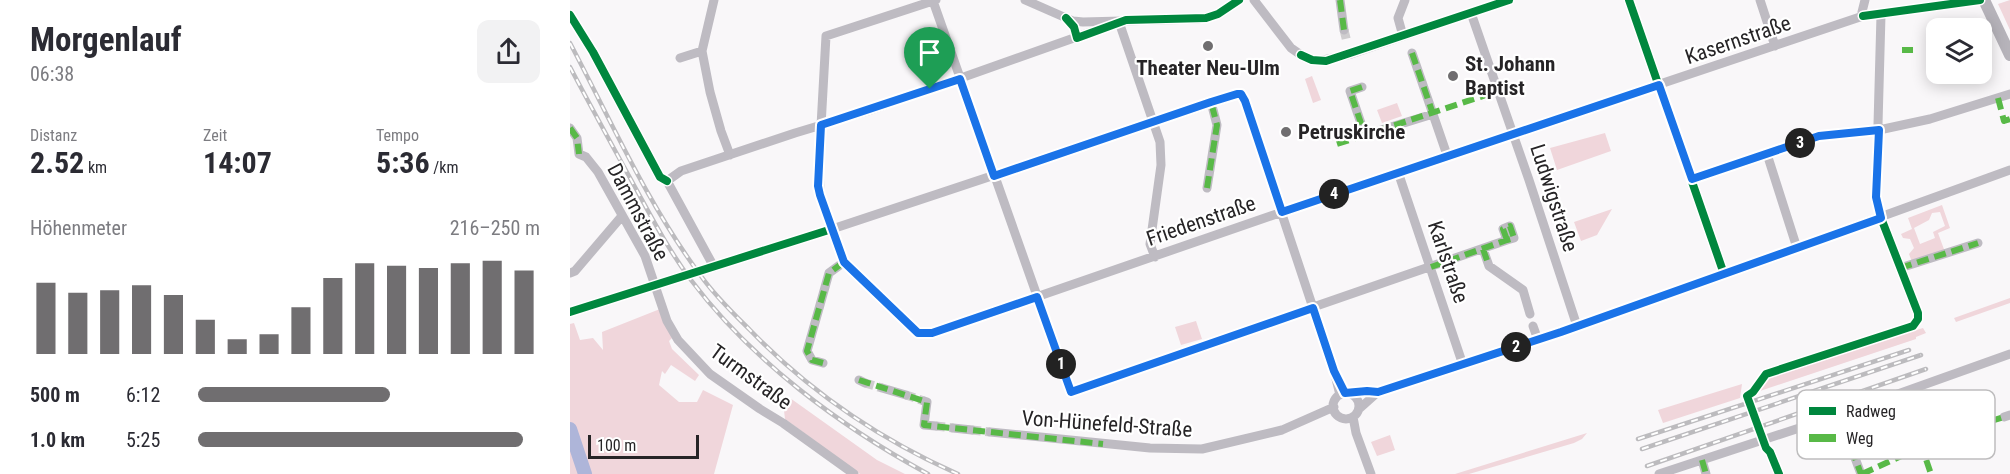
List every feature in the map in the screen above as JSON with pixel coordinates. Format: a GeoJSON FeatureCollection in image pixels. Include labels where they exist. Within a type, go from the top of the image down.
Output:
{"type":"FeatureCollection","features":[{"type":"Feature","properties":{"kind":"main road"},"geometry":{"type":"LineString","coordinates":[[1982,0],[2010,55]]}},
{"type":"Feature","properties":{"kind":"street"},"geometry":{"type":"LineString","coordinates":[[714,0],[702,51],[712,101],[730,155]]}},
{"type":"Feature","properties":{"kind":"street"},"geometry":{"type":"LineString","coordinates":[[1025,0],[1076,22],[1206,18],[1218,14],[1239,0]]}},
{"type":"Feature","properties":{"kind":"street"},"geometry":{"type":"LineString","coordinates":[[1254,0],[1288,45],[1301,56],[1319,62],[1351,54],[1509,0]]}},
{"type":"Feature","properties":{"kind":"street"},"geometry":{"type":"LineString","coordinates":[[1340,0],[1344,30]]}},
{"type":"Feature","properties":{"kind":"street"},"geometry":{"type":"LineString","coordinates":[[1403,36],[1398,17],[1405,0]]}},
{"type":"Feature","properties":{"kind":"street"},"geometry":{"type":"LineString","coordinates":[[1629,0],[1724,274]]}},
{"type":"Feature","properties":{"kind":"street"},"geometry":{"type":"LineString","coordinates":[[1760,0],[1775,46]]}},
{"type":"Feature","properties":{"kind":"street"},"geometry":{"type":"LineString","coordinates":[[1863,16],[1865,0]]}},
{"type":"Feature","properties":{"kind":"street","name":"Kasernstraße"},"geometry":{"type":"LineString","coordinates":[[1513,133],[1863,16],[1982,0]]}},
{"type":"Feature","properties":{"kind":"street"},"geometry":{"type":"LineString","coordinates":[[823,363],[812,360],[807,351],[829,273],[844,262],[818,186],[826,36],[934,1],[1071,392],[1507,240]]}},
{"type":"Feature","properties":{"kind":"street","name":"Ludwigstraße"},"geometry":{"type":"LineString","coordinates":[[1471,13],[1577,326]]}},
{"type":"Feature","properties":{"kind":"street"},"geometry":{"type":"LineString","coordinates":[[1881,15],[1876,197],[1881,218],[1915,306]]}},
{"type":"Feature","properties":{"kind":"street"},"geometry":{"type":"LineString","coordinates":[[1066,18],[1074,27],[1077,38]]}},
{"type":"Feature","properties":{"kind":"street"},"geometry":{"type":"LineString","coordinates":[[714,267],[667,181],[681,171],[960,79],[1119,22]]}},
{"type":"Feature","properties":{"kind":"street"},"geometry":{"type":"LineString","coordinates":[[1119,22],[1160,142],[1161,165],[1150,244],[1155,256]]}},
{"type":"Feature","properties":{"kind":"street"},"geometry":{"type":"LineString","coordinates":[[1347,42],[1351,54]]}},
{"type":"Feature","properties":{"kind":"street"},"geometry":{"type":"LineString","coordinates":[[680,58],[702,51]]}},
{"type":"Feature","properties":{"kind":"street"},"geometry":{"type":"LineString","coordinates":[[1412,53],[1447,155]]}},
{"type":"Feature","properties":{"kind":"street"},"geometry":{"type":"LineString","coordinates":[[1362,87],[1350,91],[1365,135],[1433,114]]}},
{"type":"Feature","properties":{"kind":"street"},"geometry":{"type":"LineString","coordinates":[[701,270],[994,176],[1211,102],[1237,94],[1242,95],[1334,371],[1345,394],[1357,399],[1353,415],[1356,434],[1371,474]]}},
{"type":"Feature","properties":{"kind":"street"},"geometry":{"type":"LineString","coordinates":[[1692,179],[1819,136],[1879,130],[1930,119],[2010,94]]}},
{"type":"Feature","properties":{"kind":"street"},"geometry":{"type":"LineString","coordinates":[[1207,188],[1217,125],[1211,102]]}},
{"type":"Feature","properties":{"kind":"street","name":"Dammstraße"},"geometry":{"type":"LineString","coordinates":[[570,128],[577,138],[574,155],[586,157],[598,172],[645,256],[655,285]]}},
{"type":"Feature","properties":{"kind":"street","name":"Friedenstraße"},"geometry":{"type":"LineString","coordinates":[[844,262],[918,333],[932,333],[1513,133]]}},
{"type":"Feature","properties":{"kind":"street"},"geometry":{"type":"LineString","coordinates":[[1767,154],[1797,248]]}},
{"type":"Feature","properties":{"kind":"street"},"geometry":{"type":"LineString","coordinates":[[1378,392],[1353,415],[1340,417],[1331,410],[1335,401],[1345,394],[1378,392],[1538,340],[2010,170]]}},
{"type":"Feature","properties":{"kind":"street","name":"Karlstraße"},"geometry":{"type":"LineString","coordinates":[[1398,172],[1463,365]]}},
{"type":"Feature","properties":{"kind":"street"},"geometry":{"type":"LineString","coordinates":[[570,273],[575,271],[622,216]]}},
{"type":"Feature","properties":{"kind":"street"},"geometry":{"type":"LineString","coordinates":[[1900,268],[1978,243]]}},
{"type":"Feature","properties":{"kind":"street"},"geometry":{"type":"LineString","coordinates":[[1483,249],[1489,266],[1523,290],[1530,314]]}},
{"type":"Feature","properties":{"kind":"street"},"geometry":{"type":"LineString","coordinates":[[570,312],[676,278]]}},
{"type":"Feature","properties":{"kind":"street","name":"Turmstraße"},"geometry":{"type":"LineString","coordinates":[[655,285],[667,321],[678,340],[710,374],[854,474]]}},
{"type":"Feature","properties":{"kind":"street"},"geometry":{"type":"LineString","coordinates":[[1533,326],[1538,340]]}},
{"type":"Feature","properties":{"kind":"street"},"geometry":{"type":"LineString","coordinates":[[1909,390],[2010,354]]}},
{"type":"Feature","properties":{"kind":"street"},"geometry":{"type":"LineString","coordinates":[[882,388],[906,395]]}},
{"type":"Feature","properties":{"kind":"street"},"geometry":{"type":"LineString","coordinates":[[924,401],[927,402],[924,425],[936,426]]}},
{"type":"Feature","properties":{"kind":"street","name":"Von-Hünefeld-Straße"},"geometry":{"type":"LineString","coordinates":[[990,432],[1150,448],[1202,449],[1282,430],[1331,410]]}},
{"type":"Feature","properties":{"kind":"street"},"geometry":{"type":"LineString","coordinates":[[953,428],[972,430]]}},
{"type":"Feature","properties":{"kind":"street"},"geometry":{"type":"LineString","coordinates":[[1659,474],[1797,429]]}},
{"type":"Feature","properties":{"kind":"street"},"geometry":{"type":"LineString","coordinates":[[1855,459],[1861,474]]}},
{"type":"Feature","properties":{"kind":"street"},"geometry":{"type":"LineString","coordinates":[[1702,460],[1706,474]]}},
{"type":"Feature","properties":{"kind":"shaded area"},"geometry":{"type":"Polygon","coordinates":[[[2010,0],[2010,30],[1998,4],[2010,0]]]}},
{"type":"Feature","properties":{"kind":"shaded area"},"geometry":{"type":"Polygon","coordinates":[[[1312,76],[1321,100],[1313,103],[1305,79],[1312,76]]]}},
{"type":"Feature","properties":{"kind":"shaded area"},"geometry":{"type":"Polygon","coordinates":[[[1397,103],[1402,116],[1382,123],[1377,110],[1397,103]]]}},
{"type":"Feature","properties":{"kind":"shaded area"},"geometry":{"type":"Polygon","coordinates":[[[1605,133],[1611,151],[1557,170],[1550,148],[1605,133]]]}},
{"type":"Feature","properties":{"kind":"shaded area"},"geometry":{"type":"Polygon","coordinates":[[[1942,205],[1950,228],[1938,233],[1945,252],[1912,262],[1909,254],[1914,248],[1910,239],[1903,238],[1901,234],[1912,229],[1908,218],[1942,205]],[[1940,212],[1932,213],[1929,220],[1914,228],[1920,244],[1935,238],[1933,232],[1945,226],[1940,212]]]}},
{"type":"Feature","properties":{"kind":"shaded area"},"geometry":{"type":"Polygon","coordinates":[[[1612,209],[1597,235],[1581,241],[1574,222],[1612,209]]]}},
{"type":"Feature","properties":{"kind":"shaded area"},"geometry":{"type":"Polygon","coordinates":[[[2010,298],[2010,303],[1956,322],[1954,318],[2010,298]]]}},
{"type":"Feature","properties":{"kind":"shaded area"},"geometry":{"type":"Polygon","coordinates":[[[660,309],[672,338],[669,341],[672,349],[699,375],[695,381],[671,365],[665,374],[662,371],[659,385],[679,402],[697,402],[703,390],[733,405],[714,474],[570,474],[570,324],[574,323],[580,340],[593,338],[603,350],[602,332],[660,309]]]}},
{"type":"Feature","properties":{"kind":"shaded area"},"geometry":{"type":"Polygon","coordinates":[[[1196,321],[1202,339],[1181,345],[1175,327],[1196,321]]]}},
{"type":"Feature","properties":{"kind":"shaded area"},"geometry":{"type":"Polygon","coordinates":[[[1923,328],[1926,333],[1916,339],[1754,393],[1769,376],[1923,328]]]}},
{"type":"Feature","properties":{"kind":"shaded area"},"geometry":{"type":"Polygon","coordinates":[[[1742,384],[1740,398],[1663,423],[1658,410],[1742,384]]]}},
{"type":"Feature","properties":{"kind":"shaded area"},"geometry":{"type":"Polygon","coordinates":[[[790,398],[877,460],[905,474],[860,474],[785,419],[783,402],[790,398]]]}},
{"type":"Feature","properties":{"kind":"shaded area"},"geometry":{"type":"Polygon","coordinates":[[[1587,433],[1574,443],[1469,474],[1455,474],[1587,433]]]}},
{"type":"Feature","properties":{"kind":"shaded area"},"geometry":{"type":"Polygon","coordinates":[[[1390,435],[1395,450],[1377,456],[1371,442],[1390,435]]]}},
{"type":"Feature","properties":{"kind":"waterway"},"geometry":{"type":"LineString","coordinates":[[570,429],[585,474]]}},
{"type":"Feature","properties":{"kind":"tunnel"},"geometry":{"type":"LineString","coordinates":[[1344,30],[1347,42]]}},
{"type":"Feature","properties":{"kind":"tunnel"},"geometry":{"type":"LineString","coordinates":[[676,278],[701,270]]}},
{"type":"Feature","properties":{"kind":"tunnel"},"geometry":{"type":"LineString","coordinates":[[865,383],[882,388]]}},
{"type":"Feature","properties":{"kind":"tunnel"},"geometry":{"type":"LineString","coordinates":[[906,395],[924,401]]}},
{"type":"Feature","properties":{"kind":"tunnel"},"geometry":{"type":"LineString","coordinates":[[936,426],[953,428]]}},
{"type":"Feature","properties":{"kind":"tunnel"},"geometry":{"type":"LineString","coordinates":[[972,430],[990,432]]}},
{"type":"Feature","properties":{"kind":"railway"},"geometry":{"type":"LineString","coordinates":[[570,43],[647,192],[682,249],[718,297],[773,353],[821,394],[873,429],[958,474]]}},
{"type":"Feature","properties":{"kind":"railway"},"geometry":{"type":"LineString","coordinates":[[570,67],[668,246],[715,310],[770,364],[830,413],[928,474]]}},
{"type":"Feature","properties":{"kind":"railway"},"geometry":{"type":"LineString","coordinates":[[1638,439],[1909,350]]}},
{"type":"Feature","properties":{"kind":"railway"},"geometry":{"type":"LineString","coordinates":[[1817,390],[1921,355]]}},
{"type":"Feature","properties":{"kind":"railway"},"geometry":{"type":"LineString","coordinates":[[1866,390],[1926,369]]}},
{"type":"Feature","properties":{"kind":"railway"},"geometry":{"type":"LineString","coordinates":[[1642,449],[1797,397]]}},
{"type":"Feature","properties":{"kind":"railway"},"geometry":{"type":"LineString","coordinates":[[1647,466],[1797,414]]}},
{"type":"Feature","properties":{"kind":"marked path"},"geometry":{"type":"LineString","coordinates":[[1340,0],[1344,30]]}},
{"type":"Feature","properties":{"kind":"marked path"},"geometry":{"type":"LineString","coordinates":[[1902,50],[1913,50]]}},
{"type":"Feature","properties":{"kind":"marked path"},"geometry":{"type":"LineString","coordinates":[[1412,53],[1433,114]]}},
{"type":"Feature","properties":{"kind":"marked path"},"geometry":{"type":"LineString","coordinates":[[1362,87],[1350,91],[1365,135],[1498,91]]}},
{"type":"Feature","properties":{"kind":"marked path"},"geometry":{"type":"LineString","coordinates":[[1998,98],[2004,121],[2010,119],[2009,116]]}},
{"type":"Feature","properties":{"kind":"marked path"},"geometry":{"type":"LineString","coordinates":[[1207,188],[1217,125],[1211,102]]}},
{"type":"Feature","properties":{"kind":"marked path"},"geometry":{"type":"LineString","coordinates":[[570,128],[577,138],[579,154]]}},
{"type":"Feature","properties":{"kind":"marked path"},"geometry":{"type":"LineString","coordinates":[[1337,144],[1365,135]]}},
{"type":"Feature","properties":{"kind":"marked path"},"geometry":{"type":"LineString","coordinates":[[1692,179],[1767,154]]}},
{"type":"Feature","properties":{"kind":"marked path"},"geometry":{"type":"LineString","coordinates":[[1431,267],[1514,238],[1510,226],[1503,229],[1507,240]]}},
{"type":"Feature","properties":{"kind":"marked path"},"geometry":{"type":"LineString","coordinates":[[1900,268],[1978,243]]}},
{"type":"Feature","properties":{"kind":"marked path"},"geometry":{"type":"LineString","coordinates":[[1483,249],[1489,266]]}},
{"type":"Feature","properties":{"kind":"marked path"},"geometry":{"type":"LineString","coordinates":[[823,363],[812,360],[807,351],[829,273],[844,262]]}},
{"type":"Feature","properties":{"kind":"marked path"},"geometry":{"type":"LineString","coordinates":[[859,380],[927,402],[924,425],[1103,444]]}},
{"type":"Feature","properties":{"kind":"marked path"},"geometry":{"type":"LineString","coordinates":[[1995,420],[2004,417]]}},
{"type":"Feature","properties":{"kind":"marked path"},"geometry":{"type":"LineString","coordinates":[[1855,459],[1861,474]]}},
{"type":"Feature","properties":{"kind":"marked path"},"geometry":{"type":"LineString","coordinates":[[1862,474],[1895,459]]}},
{"type":"Feature","properties":{"kind":"marked path"},"geometry":{"type":"LineString","coordinates":[[1926,459],[1931,474]]}},
{"type":"Feature","properties":{"kind":"marked path"},"geometry":{"type":"LineString","coordinates":[[1702,460],[1706,474]]}},
{"type":"Feature","properties":{"kind":"cycle path"},"geometry":{"type":"LineString","coordinates":[[1066,18],[1074,27],[1077,38],[1126,20],[1206,18],[1218,14],[1239,0]]}},
{"type":"Feature","properties":{"kind":"cycle path"},"geometry":{"type":"LineString","coordinates":[[1301,55],[1312,60],[1326,61],[1509,0]]}},
{"type":"Feature","properties":{"kind":"cycle path"},"geometry":{"type":"LineString","coordinates":[[1629,0],[1724,274],[1881,218],[1918,313],[1918,319],[1913,326],[1766,374],[1753,392],[1747,396],[1766,448],[1779,474]]}},
{"type":"Feature","properties":{"kind":"cycle path"},"geometry":{"type":"LineString","coordinates":[[1863,16],[1980,0]]}},
{"type":"Feature","properties":{"kind":"cycle path"},"geometry":{"type":"LineString","coordinates":[[570,15],[593,52],[660,177],[667,181]]}},
{"type":"Feature","properties":{"kind":"cycle path"},"geometry":{"type":"LineString","coordinates":[[570,312],[832,229]]}},
{"type":"Feature","properties":{"kind":"place","name":"Theater Neu-Ulm"},"geometry":{"type":"Point","coordinates":[1208,46]}},
{"type":"Feature","properties":{"kind":"place","name":"St. Johann Baptist"},"geometry":{"type":"Point","coordinates":[1453,76]}},
{"type":"Feature","properties":{"kind":"place","name":"Petruskirche"},"geometry":{"type":"Point","coordinates":[1286,132]}},
{"type":"Feature","properties":{"kind":"route"},"geometry":{"type":"LineString","coordinates":[[960,79],[994,176],[1211,102],[1241,94],[1282,212],[1659,85],[1692,179],[1819,136],[1879,130],[1876,197],[1881,218],[1561,332],[1378,392],[1345,393],[1334,371],[1313,308],[1071,392],[1037,297],[929,334],[918,333],[844,262],[818,186],[821,125],[930,89],[960,79]]}}]}
